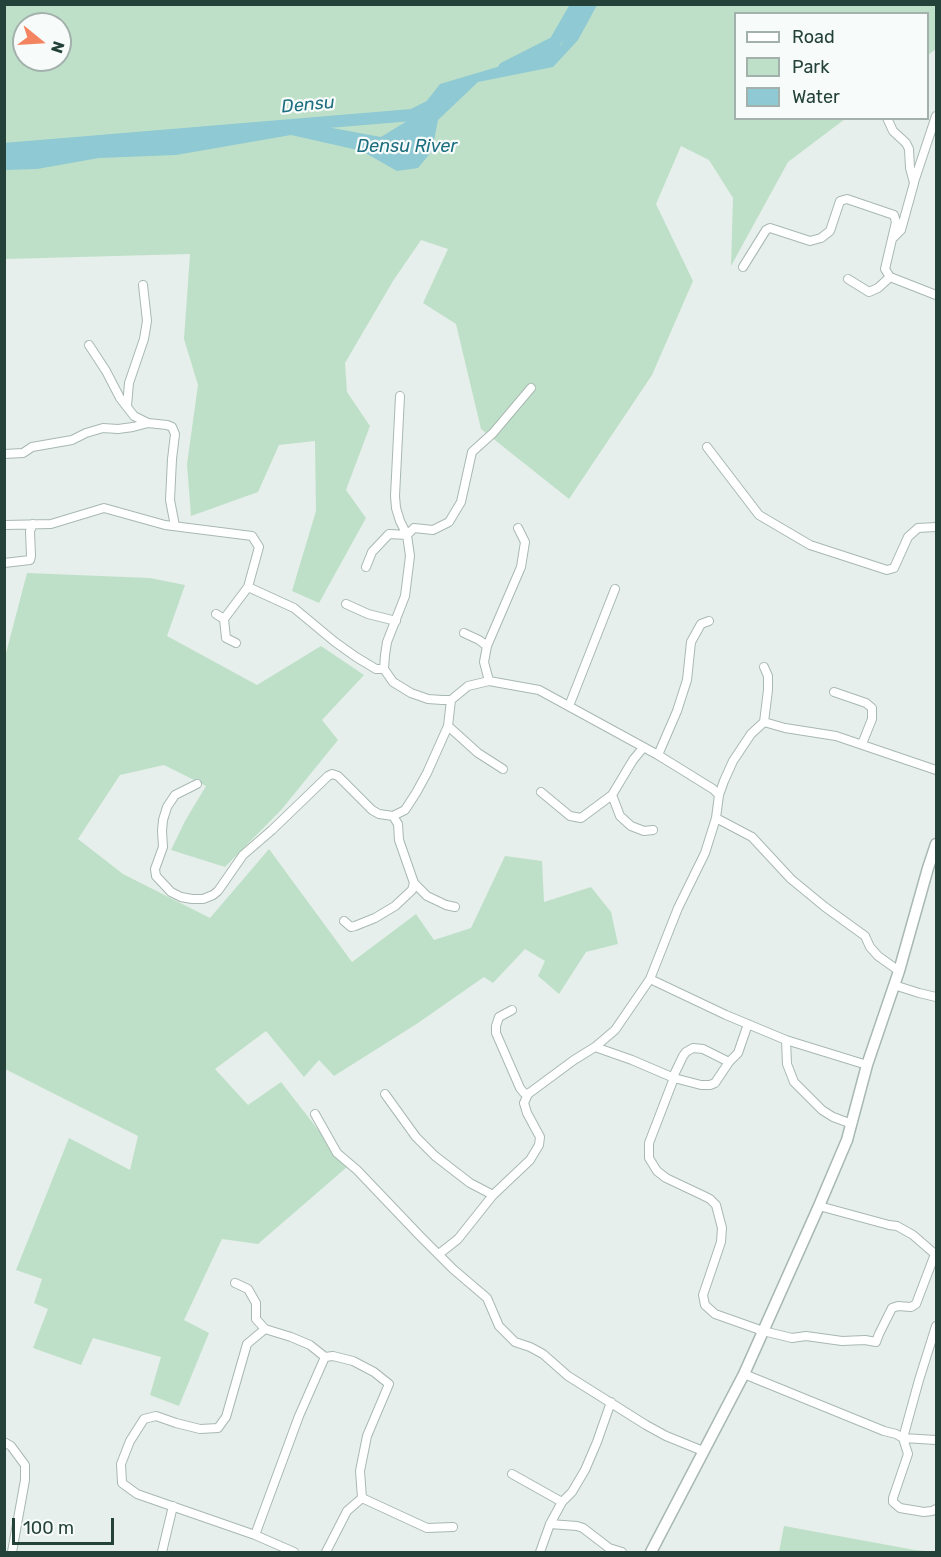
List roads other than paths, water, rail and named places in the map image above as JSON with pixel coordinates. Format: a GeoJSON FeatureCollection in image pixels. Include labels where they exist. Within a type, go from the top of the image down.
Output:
{"type":"FeatureCollection","features":[{"type":"Feature","properties":{"kind":"street"},"geometry":{"type":"LineString","coordinates":[[892,240],[901,230],[936,116]]}},
{"type":"Feature","properties":{"kind":"street"},"geometry":{"type":"LineString","coordinates":[[888,120],[892,131],[906,143],[909,149],[914,183]]}},
{"type":"Feature","properties":{"kind":"street"},"geometry":{"type":"LineString","coordinates":[[743,267],[766,230],[770,228],[810,240],[821,238],[830,231],[840,201],[847,199],[894,215],[896,222],[885,268],[890,277],[936,295]]}},
{"type":"Feature","properties":{"kind":"street"},"geometry":{"type":"LineString","coordinates":[[848,279],[869,292],[878,288],[890,277]]}},
{"type":"Feature","properties":{"kind":"street"},"geometry":{"type":"LineString","coordinates":[[127,406],[129,383],[144,339],[147,321],[143,285]]}},
{"type":"Feature","properties":{"kind":"street"},"geometry":{"type":"LineString","coordinates":[[89,345],[120,398],[134,416],[148,423],[167,425],[175,434],[170,500],[175,526]]}},
{"type":"Feature","properties":{"kind":"street"},"geometry":{"type":"LineString","coordinates":[[366,567],[372,552],[389,534],[407,535],[414,528],[433,530],[449,522],[461,502],[472,452],[494,433],[531,388]]}},
{"type":"Feature","properties":{"kind":"street"},"geometry":{"type":"LineString","coordinates":[[400,396],[395,496],[400,521],[407,535],[410,556],[405,596],[387,642],[384,669],[393,681],[411,693],[428,699],[451,700],[468,686],[489,681],[539,690],[658,755],[719,795]]}},
{"type":"Feature","properties":{"kind":"street"},"geometry":{"type":"LineString","coordinates":[[4,454],[23,453],[32,447],[72,440],[103,428],[118,429],[148,423]]}},
{"type":"Feature","properties":{"kind":"street"},"geometry":{"type":"LineString","coordinates":[[707,447],[759,515],[810,544],[887,570],[894,568],[908,537],[918,528],[936,527]]}},
{"type":"Feature","properties":{"kind":"street"},"geometry":{"type":"LineString","coordinates":[[5,525],[51,524],[104,508],[165,525],[252,537],[259,547],[248,587],[224,619],[226,638],[236,643]]}},
{"type":"Feature","properties":{"kind":"street"},"geometry":{"type":"LineString","coordinates":[[4,563],[30,560],[30,531],[33,524]]}},
{"type":"Feature","properties":{"kind":"street"},"geometry":{"type":"LineString","coordinates":[[489,681],[484,662],[487,646],[521,567],[525,542],[518,528]]}},
{"type":"Feature","properties":{"kind":"street"},"geometry":{"type":"LineString","coordinates":[[248,587],[294,608],[356,657],[376,669],[384,669]]}},
{"type":"Feature","properties":{"kind":"street"},"geometry":{"type":"LineString","coordinates":[[569,706],[615,589]]}},
{"type":"Feature","properties":{"kind":"street"},"geometry":{"type":"LineString","coordinates":[[346,604],[368,614],[396,621]]}},
{"type":"Feature","properties":{"kind":"street"},"geometry":{"type":"LineString","coordinates":[[216,614],[224,619]]}},
{"type":"Feature","properties":{"kind":"street"},"geometry":{"type":"LineString","coordinates":[[658,755],[677,711],[687,680],[691,642],[701,624],[709,621]]}},
{"type":"Feature","properties":{"kind":"street"},"geometry":{"type":"LineString","coordinates":[[464,633],[487,646]]}},
{"type":"Feature","properties":{"kind":"street"},"geometry":{"type":"LineString","coordinates":[[439,1254],[458,1239],[493,1195],[530,1160],[539,1145],[540,1137],[524,1103],[528,1094],[595,1047],[615,1030],[650,979],[678,908],[705,853],[724,781],[733,761],[751,734],[764,722],[768,676],[764,667]]}},
{"type":"Feature","properties":{"kind":"street"},"geometry":{"type":"LineString","coordinates":[[834,692],[866,703],[872,708],[872,719],[862,744]]}},
{"type":"Feature","properties":{"kind":"street"},"geometry":{"type":"LineString","coordinates":[[197,784],[175,795],[167,807],[163,820],[163,847],[155,869],[156,876],[171,892],[181,897],[203,899],[218,891],[243,855],[332,774],[338,776],[372,810],[379,814],[393,816],[405,810],[417,793],[448,726],[451,700]]}},
{"type":"Feature","properties":{"kind":"street"},"geometry":{"type":"LineString","coordinates":[[764,722],[785,728],[836,736],[936,770]]}},
{"type":"Feature","properties":{"kind":"street"},"geometry":{"type":"LineString","coordinates":[[448,726],[478,753],[503,768]]}},
{"type":"Feature","properties":{"kind":"street"},"geometry":{"type":"LineString","coordinates":[[541,792],[570,816],[581,818],[612,795],[643,748]]}},
{"type":"Feature","properties":{"kind":"street"},"geometry":{"type":"LineString","coordinates":[[612,795],[620,816],[631,826],[644,831],[652,830]]}},
{"type":"Feature","properties":{"kind":"street"},"geometry":{"type":"LineString","coordinates":[[393,816],[398,824],[399,840],[414,883],[427,896],[455,907]]}},
{"type":"Feature","properties":{"kind":"street"},"geometry":{"type":"LineString","coordinates":[[716,818],[752,837],[791,879],[865,936],[870,947],[878,956],[899,971]]}},
{"type":"Feature","properties":{"kind":"street"},"geometry":{"type":"LineString","coordinates":[[651,1552],[744,1374],[819,1206],[852,1124],[867,1065],[932,869],[936,844]]}},
{"type":"Feature","properties":{"kind":"street"},"geometry":{"type":"LineString","coordinates":[[344,921],[351,927],[375,918],[404,899],[412,890],[414,883]]}},
{"type":"Feature","properties":{"kind":"street"},"geometry":{"type":"LineString","coordinates":[[650,979],[786,1040],[867,1065]]}},
{"type":"Feature","properties":{"kind":"street"},"geometry":{"type":"LineString","coordinates":[[894,985],[936,997]]}},
{"type":"Feature","properties":{"kind":"street"},"geometry":{"type":"LineString","coordinates":[[512,1010],[500,1017],[496,1026],[496,1034],[520,1088],[528,1094]]}},
{"type":"Feature","properties":{"kind":"street"},"geometry":{"type":"LineString","coordinates":[[595,1047],[674,1077],[701,1085],[710,1085],[738,1053],[748,1024]]}},
{"type":"Feature","properties":{"kind":"street"},"geometry":{"type":"LineString","coordinates":[[786,1040],[787,1064],[794,1082],[822,1110],[852,1124]]}},
{"type":"Feature","properties":{"kind":"street"},"geometry":{"type":"LineString","coordinates":[[729,1062],[703,1049],[693,1048],[686,1052],[674,1077],[648,1151],[649,1158],[657,1171],[666,1178],[710,1199],[716,1205],[722,1228],[720,1242],[703,1295],[705,1305],[716,1314],[763,1331],[792,1338],[806,1336],[842,1341],[876,1342],[892,1308],[916,1305],[936,1255],[913,1235],[897,1226],[819,1206]]}},
{"type":"Feature","properties":{"kind":"street"},"geometry":{"type":"LineString","coordinates":[[385,1094],[416,1137],[435,1156],[470,1183],[493,1195]]}},
{"type":"Feature","properties":{"kind":"street"},"geometry":{"type":"LineString","coordinates":[[315,1114],[337,1153],[357,1170],[453,1269],[487,1298],[499,1326],[515,1342],[543,1354],[568,1376],[666,1436],[704,1451]]}},
{"type":"Feature","properties":{"kind":"street"},"geometry":{"type":"LineString","coordinates":[[235,1283],[248,1289],[256,1303],[256,1319],[265,1329],[310,1345],[325,1357],[333,1356],[353,1361],[374,1372],[389,1384],[367,1436],[360,1471],[362,1498]]}},
{"type":"Feature","properties":{"kind":"street"},"geometry":{"type":"LineString","coordinates":[[936,1326],[933,1343],[903,1438],[908,1454],[893,1502],[900,1508],[924,1512],[932,1512],[936,1509]]}},
{"type":"Feature","properties":{"kind":"street"},"geometry":{"type":"LineString","coordinates":[[265,1329],[247,1344],[226,1417],[218,1428],[200,1429],[156,1416],[144,1419],[130,1441],[121,1464],[122,1483],[137,1494],[255,1535],[294,1552]]}},
{"type":"Feature","properties":{"kind":"street"},"geometry":{"type":"LineString","coordinates":[[255,1535],[299,1416],[325,1357]]}},
{"type":"Feature","properties":{"kind":"street"},"geometry":{"type":"LineString","coordinates":[[744,1374],[903,1438],[936,1440]]}},
{"type":"Feature","properties":{"kind":"street"},"geometry":{"type":"LineString","coordinates":[[540,1552],[550,1524],[562,1502],[572,1492],[585,1470],[611,1402]]}},
{"type":"Feature","properties":{"kind":"street"},"geometry":{"type":"LineString","coordinates":[[4,1442],[11,1446],[25,1466],[25,1480],[12,1552]]}},
{"type":"Feature","properties":{"kind":"street"},"geometry":{"type":"LineString","coordinates":[[512,1474],[562,1502]]}},
{"type":"Feature","properties":{"kind":"street"},"geometry":{"type":"LineString","coordinates":[[362,1498],[427,1528],[453,1527]]}},
{"type":"Feature","properties":{"kind":"street"},"geometry":{"type":"LineString","coordinates":[[326,1552],[347,1511],[362,1498]]}},
{"type":"Feature","properties":{"kind":"street"},"geometry":{"type":"LineString","coordinates":[[162,1552],[173,1506]]}},
{"type":"Feature","properties":{"kind":"street"},"geometry":{"type":"LineString","coordinates":[[550,1524],[583,1528],[609,1548],[622,1552]]}},
{"type":"Feature","properties":{"kind":"water","name":"Densu River"},"geometry":{"type":"Polygon","coordinates":[[[577,5],[597,5],[578,40],[553,67],[478,82],[438,120],[432,151],[418,168],[397,171],[362,151],[291,135],[176,155],[99,158],[37,169],[5,170],[5,154],[261,129],[300,122],[381,137],[415,116],[440,84],[531,57],[561,45],[577,5]]]}},
{"type":"Feature","properties":{"kind":"waterway","name":"Densu"},"geometry":{"type":"LineString","coordinates":[[504,68],[555,42],[577,4]]}},
{"type":"Feature","properties":{"kind":"waterway","name":"Densu"},"geometry":{"type":"LineString","coordinates":[[4,149],[412,115],[432,105]]}}]}
